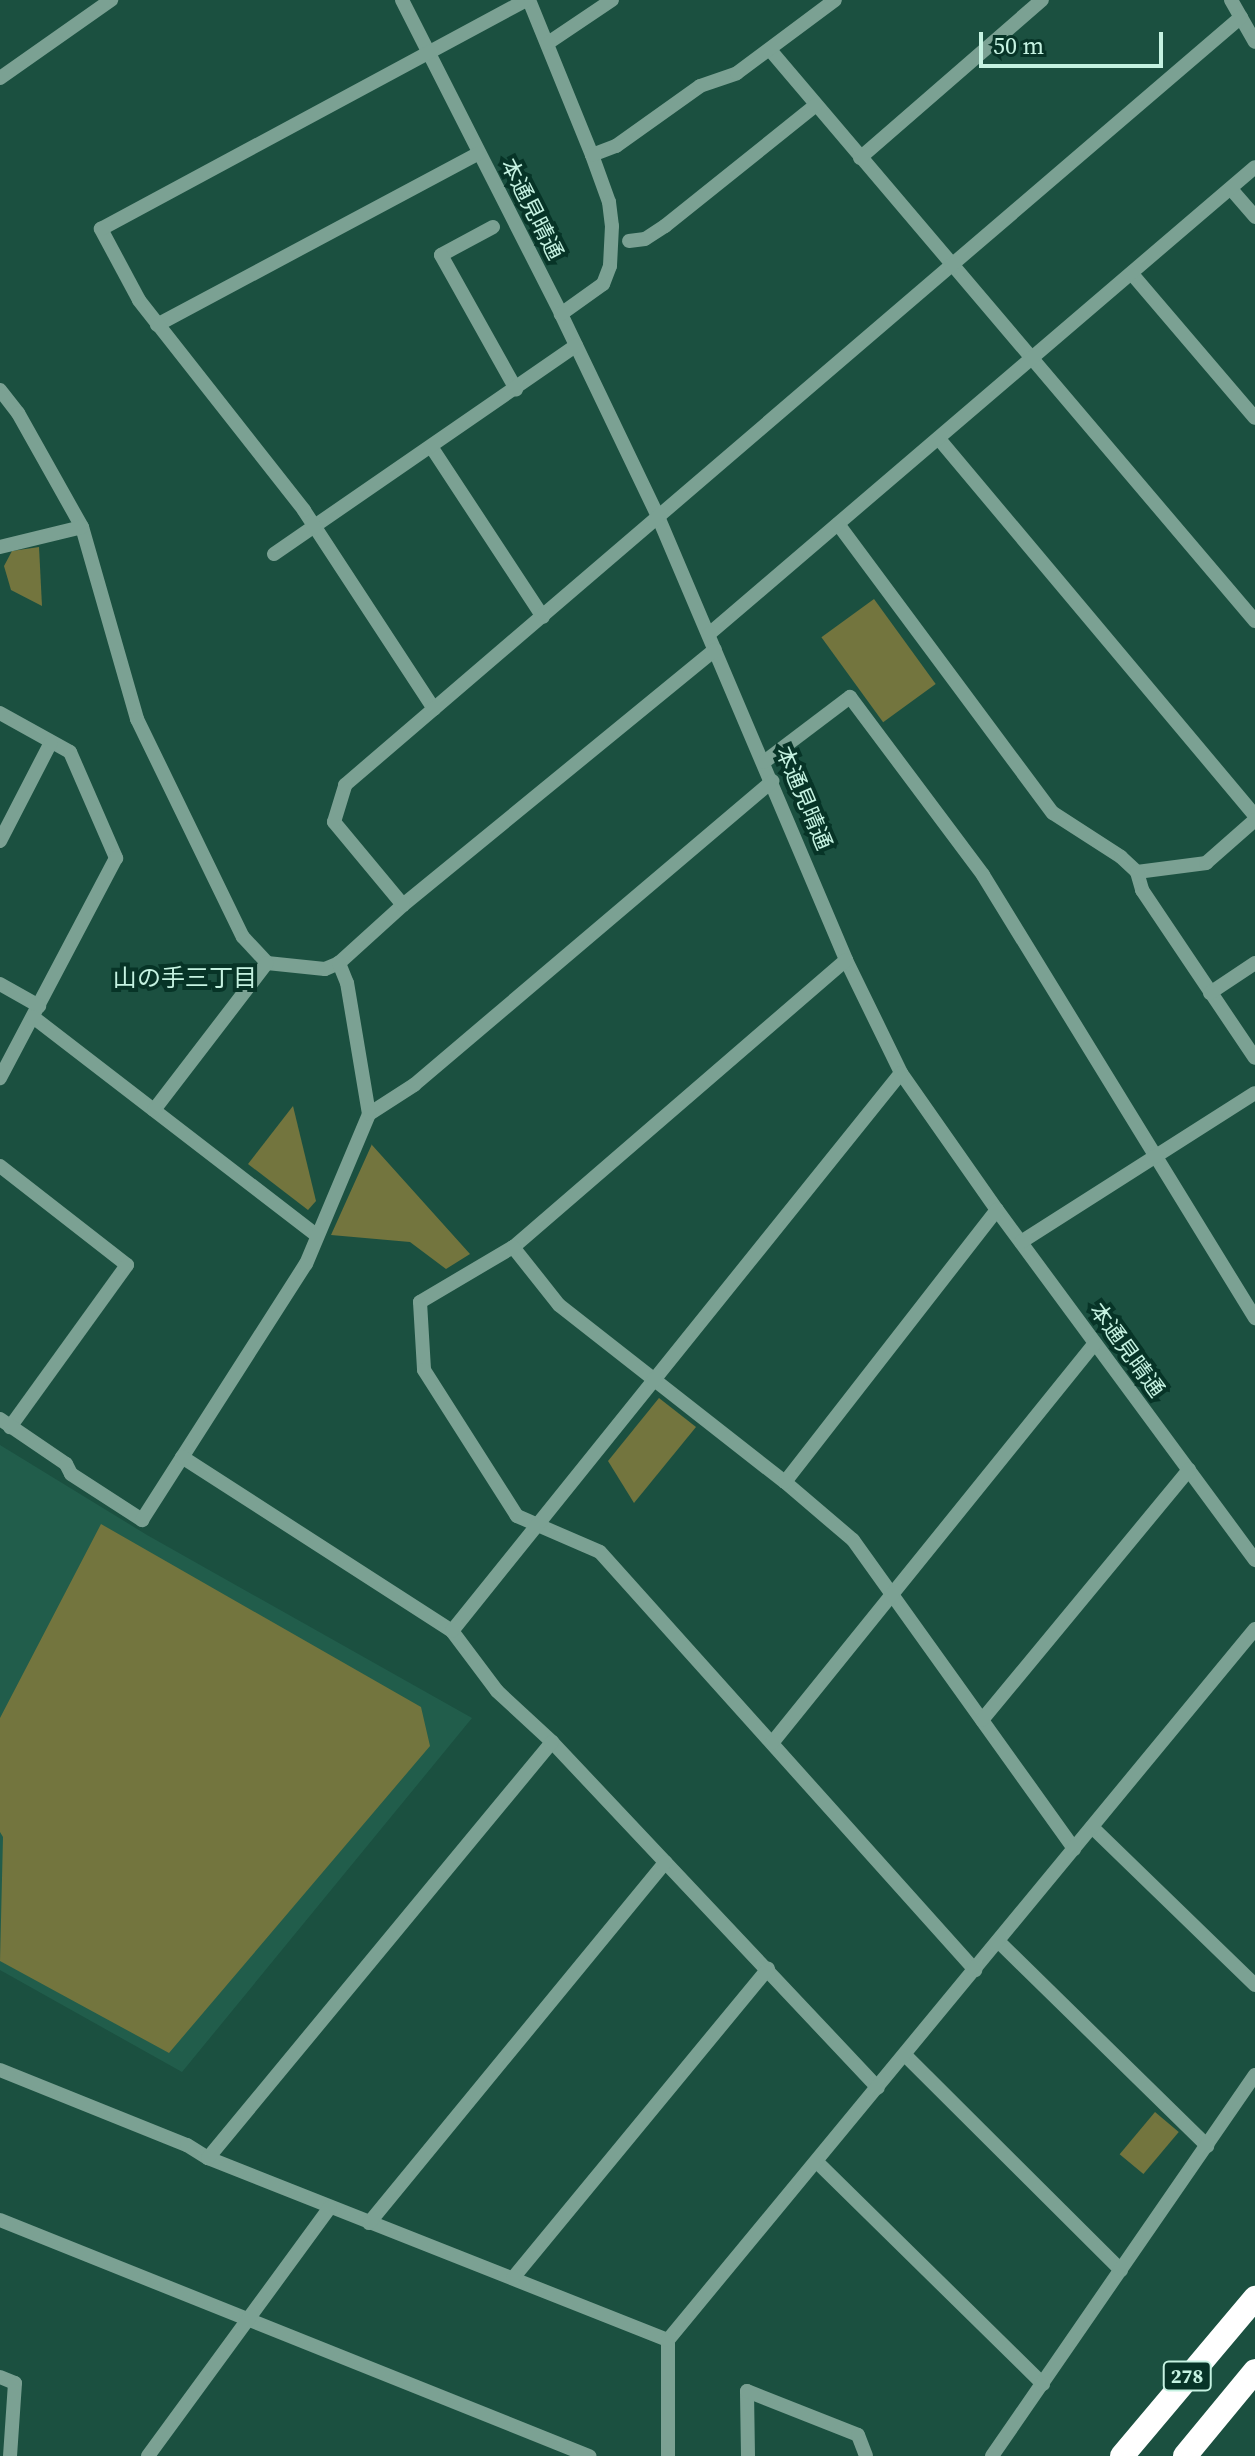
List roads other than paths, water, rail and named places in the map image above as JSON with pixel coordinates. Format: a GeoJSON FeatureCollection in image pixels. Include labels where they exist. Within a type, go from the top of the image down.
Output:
{"type":"FeatureCollection","features":[{"type":"Feature","properties":{"kind":"highway","name":"278"},"geometry":{"type":"LineString","coordinates":[[1122,2456],[1255,2298]]}},
{"type":"Feature","properties":{"kind":"highway","name":"278"},"geometry":{"type":"LineString","coordinates":[[1185,2456],[1255,2371]]}},
{"type":"Feature","properties":{"kind":"street"},"geometry":{"type":"LineString","coordinates":[[0,78],[90,6],[111,0]]}},
{"type":"Feature","properties":{"kind":"street","name":"本通見晴通"},"geometry":{"type":"LineString","coordinates":[[402,0],[561,314],[659,519],[773,781],[846,960],[901,1073],[997,1210],[1255,1560]]}},
{"type":"Feature","properties":{"kind":"street"},"geometry":{"type":"LineString","coordinates":[[434,709],[296,499],[139,300],[101,229],[528,0],[548,43],[609,202],[610,266],[603,284],[561,314]]}},
{"type":"Feature","properties":{"kind":"street"},"geometry":{"type":"LineString","coordinates":[[548,43],[612,0]]}},
{"type":"Feature","properties":{"kind":"street"},"geometry":{"type":"LineString","coordinates":[[592,155],[616,146],[700,86],[737,73],[771,51],[835,0]]}},
{"type":"Feature","properties":{"kind":"street"},"geometry":{"type":"LineString","coordinates":[[860,158],[1042,0]]}},
{"type":"Feature","properties":{"kind":"street"},"geometry":{"type":"LineString","coordinates":[[1231,0],[1255,42]]}},
{"type":"Feature","properties":{"kind":"street"},"geometry":{"type":"LineString","coordinates":[[403,905],[334,822],[345,785],[1241,17]]}},
{"type":"Feature","properties":{"kind":"street"},"geometry":{"type":"LineString","coordinates":[[771,51],[1255,621]]}},
{"type":"Feature","properties":{"kind":"street"},"geometry":{"type":"LineString","coordinates":[[629,241],[645,239],[665,226],[816,105]]}},
{"type":"Feature","properties":{"kind":"street"},"geometry":{"type":"LineString","coordinates":[[157,325],[479,153]]}},
{"type":"Feature","properties":{"kind":"street"},"geometry":{"type":"LineString","coordinates":[[709,634],[1255,167]]}},
{"type":"Feature","properties":{"kind":"street"},"geometry":{"type":"LineString","coordinates":[[1231,189],[1255,217]]}},
{"type":"Feature","properties":{"kind":"street"},"geometry":{"type":"LineString","coordinates":[[493,227],[441,255],[516,389]]}},
{"type":"Feature","properties":{"kind":"street"},"geometry":{"type":"LineString","coordinates":[[1132,274],[1255,418]]}},
{"type":"Feature","properties":{"kind":"street"},"geometry":{"type":"LineString","coordinates":[[274,554],[576,346]]}},
{"type":"Feature","properties":{"kind":"street"},"geometry":{"type":"LineString","coordinates":[[0,390],[18,413],[82,527],[137,719],[243,937],[267,963],[325,969],[339,963],[403,905],[715,650]]}},
{"type":"Feature","properties":{"kind":"street"},"geometry":{"type":"LineString","coordinates":[[939,439],[1255,817],[1206,863],[1137,872]]}},
{"type":"Feature","properties":{"kind":"street"},"geometry":{"type":"LineString","coordinates":[[432,448],[543,617]]}},
{"type":"Feature","properties":{"kind":"street"},"geometry":{"type":"LineString","coordinates":[[838,524],[1053,813],[1121,857],[1137,872],[1142,890],[1255,1058]]}},
{"type":"Feature","properties":{"kind":"street"},"geometry":{"type":"LineString","coordinates":[[0,547],[82,527]]}},
{"type":"Feature","properties":{"kind":"street"},"geometry":{"type":"LineString","coordinates":[[764,762],[850,697],[983,875],[1255,1318]]}},
{"type":"Feature","properties":{"kind":"street"},"geometry":{"type":"LineString","coordinates":[[0,713],[70,752],[116,858],[0,1078]]}},
{"type":"Feature","properties":{"kind":"street"},"geometry":{"type":"LineString","coordinates":[[0,841],[51,742]]}},
{"type":"Feature","properties":{"kind":"street"},"geometry":{"type":"LineString","coordinates":[[369,1114],[414,1085],[773,781]]}},
{"type":"Feature","properties":{"kind":"street"},"geometry":{"type":"LineString","coordinates":[[846,960],[513,1247],[420,1302],[424,1370],[517,1516],[600,1552],[975,1970]]}},
{"type":"Feature","properties":{"kind":"street"},"geometry":{"type":"LineString","coordinates":[[154,1110],[267,963]]}},
{"type":"Feature","properties":{"kind":"street"},"geometry":{"type":"LineString","coordinates":[[0,1166],[127,1265],[5,1423],[142,1520],[306,1264],[369,1114],[347,983],[339,963]]}},
{"type":"Feature","properties":{"kind":"street"},"geometry":{"type":"LineString","coordinates":[[1210,993],[1255,963]]}},
{"type":"Feature","properties":{"kind":"street"},"geometry":{"type":"LineString","coordinates":[[0,984],[154,1110],[316,1235]]}},
{"type":"Feature","properties":{"kind":"street"},"geometry":{"type":"LineString","coordinates":[[452,1631],[901,1073]]}},
{"type":"Feature","properties":{"kind":"street"},"geometry":{"type":"LineString","coordinates":[[1021,1242],[1255,1093]]}},
{"type":"Feature","properties":{"kind":"street"},"geometry":{"type":"LineString","coordinates":[[785,1482],[997,1210]]}},
{"type":"Feature","properties":{"kind":"street"},"geometry":{"type":"LineString","coordinates":[[513,1247],[559,1305],[785,1482],[853,1540],[1074,1849]]}},
{"type":"Feature","properties":{"kind":"street"},"geometry":{"type":"LineString","coordinates":[[772,1743],[1095,1343]]}},
{"type":"Feature","properties":{"kind":"street"},"geometry":{"type":"LineString","coordinates":[[182,1457],[452,1631],[497,1691],[552,1742],[878,2088]]}},
{"type":"Feature","properties":{"kind":"street"},"geometry":{"type":"LineString","coordinates":[[982,1720],[1189,1470]]}},
{"type":"Feature","properties":{"kind":"street"},"geometry":{"type":"LineString","coordinates":[[668,2456],[668,2340],[1255,1629]]}},
{"type":"Feature","properties":{"kind":"street"},"geometry":{"type":"LineString","coordinates":[[208,2158],[552,1742]]}},
{"type":"Feature","properties":{"kind":"street"},"geometry":{"type":"LineString","coordinates":[[1092,1827],[1255,1985]]}},
{"type":"Feature","properties":{"kind":"street"},"geometry":{"type":"LineString","coordinates":[[369,2223],[666,1862]]}},
{"type":"Feature","properties":{"kind":"street"},"geometry":{"type":"LineString","coordinates":[[998,1941],[1207,2146]]}},
{"type":"Feature","properties":{"kind":"street"},"geometry":{"type":"LineString","coordinates":[[513,2278],[768,1969]]}},
{"type":"Feature","properties":{"kind":"street"},"geometry":{"type":"LineString","coordinates":[[905,2055],[1121,2270]]}},
{"type":"Feature","properties":{"kind":"street"},"geometry":{"type":"LineString","coordinates":[[0,2070],[187,2145],[208,2158],[668,2340]]}},
{"type":"Feature","properties":{"kind":"street"},"geometry":{"type":"LineString","coordinates":[[992,2456],[1255,2075]]}},
{"type":"Feature","properties":{"kind":"street"},"geometry":{"type":"LineString","coordinates":[[817,2162],[1043,2384]]}},
{"type":"Feature","properties":{"kind":"street"},"geometry":{"type":"LineString","coordinates":[[148,2456],[330,2207]]}},
{"type":"Feature","properties":{"kind":"street"},"geometry":{"type":"LineString","coordinates":[[0,2220],[589,2456]]}},
{"type":"Feature","properties":{"kind":"street"},"geometry":{"type":"LineString","coordinates":[[0,2377],[15,2383],[10,2456]]}},
{"type":"Feature","properties":{"kind":"street"},"geometry":{"type":"LineString","coordinates":[[748,2456],[747,2391],[858,2435],[866,2456]]}},
{"type":"Feature","properties":{"kind":"district","name":"山の手三丁目"},"geometry":{"type":"Point","coordinates":[185,978]}}]}
